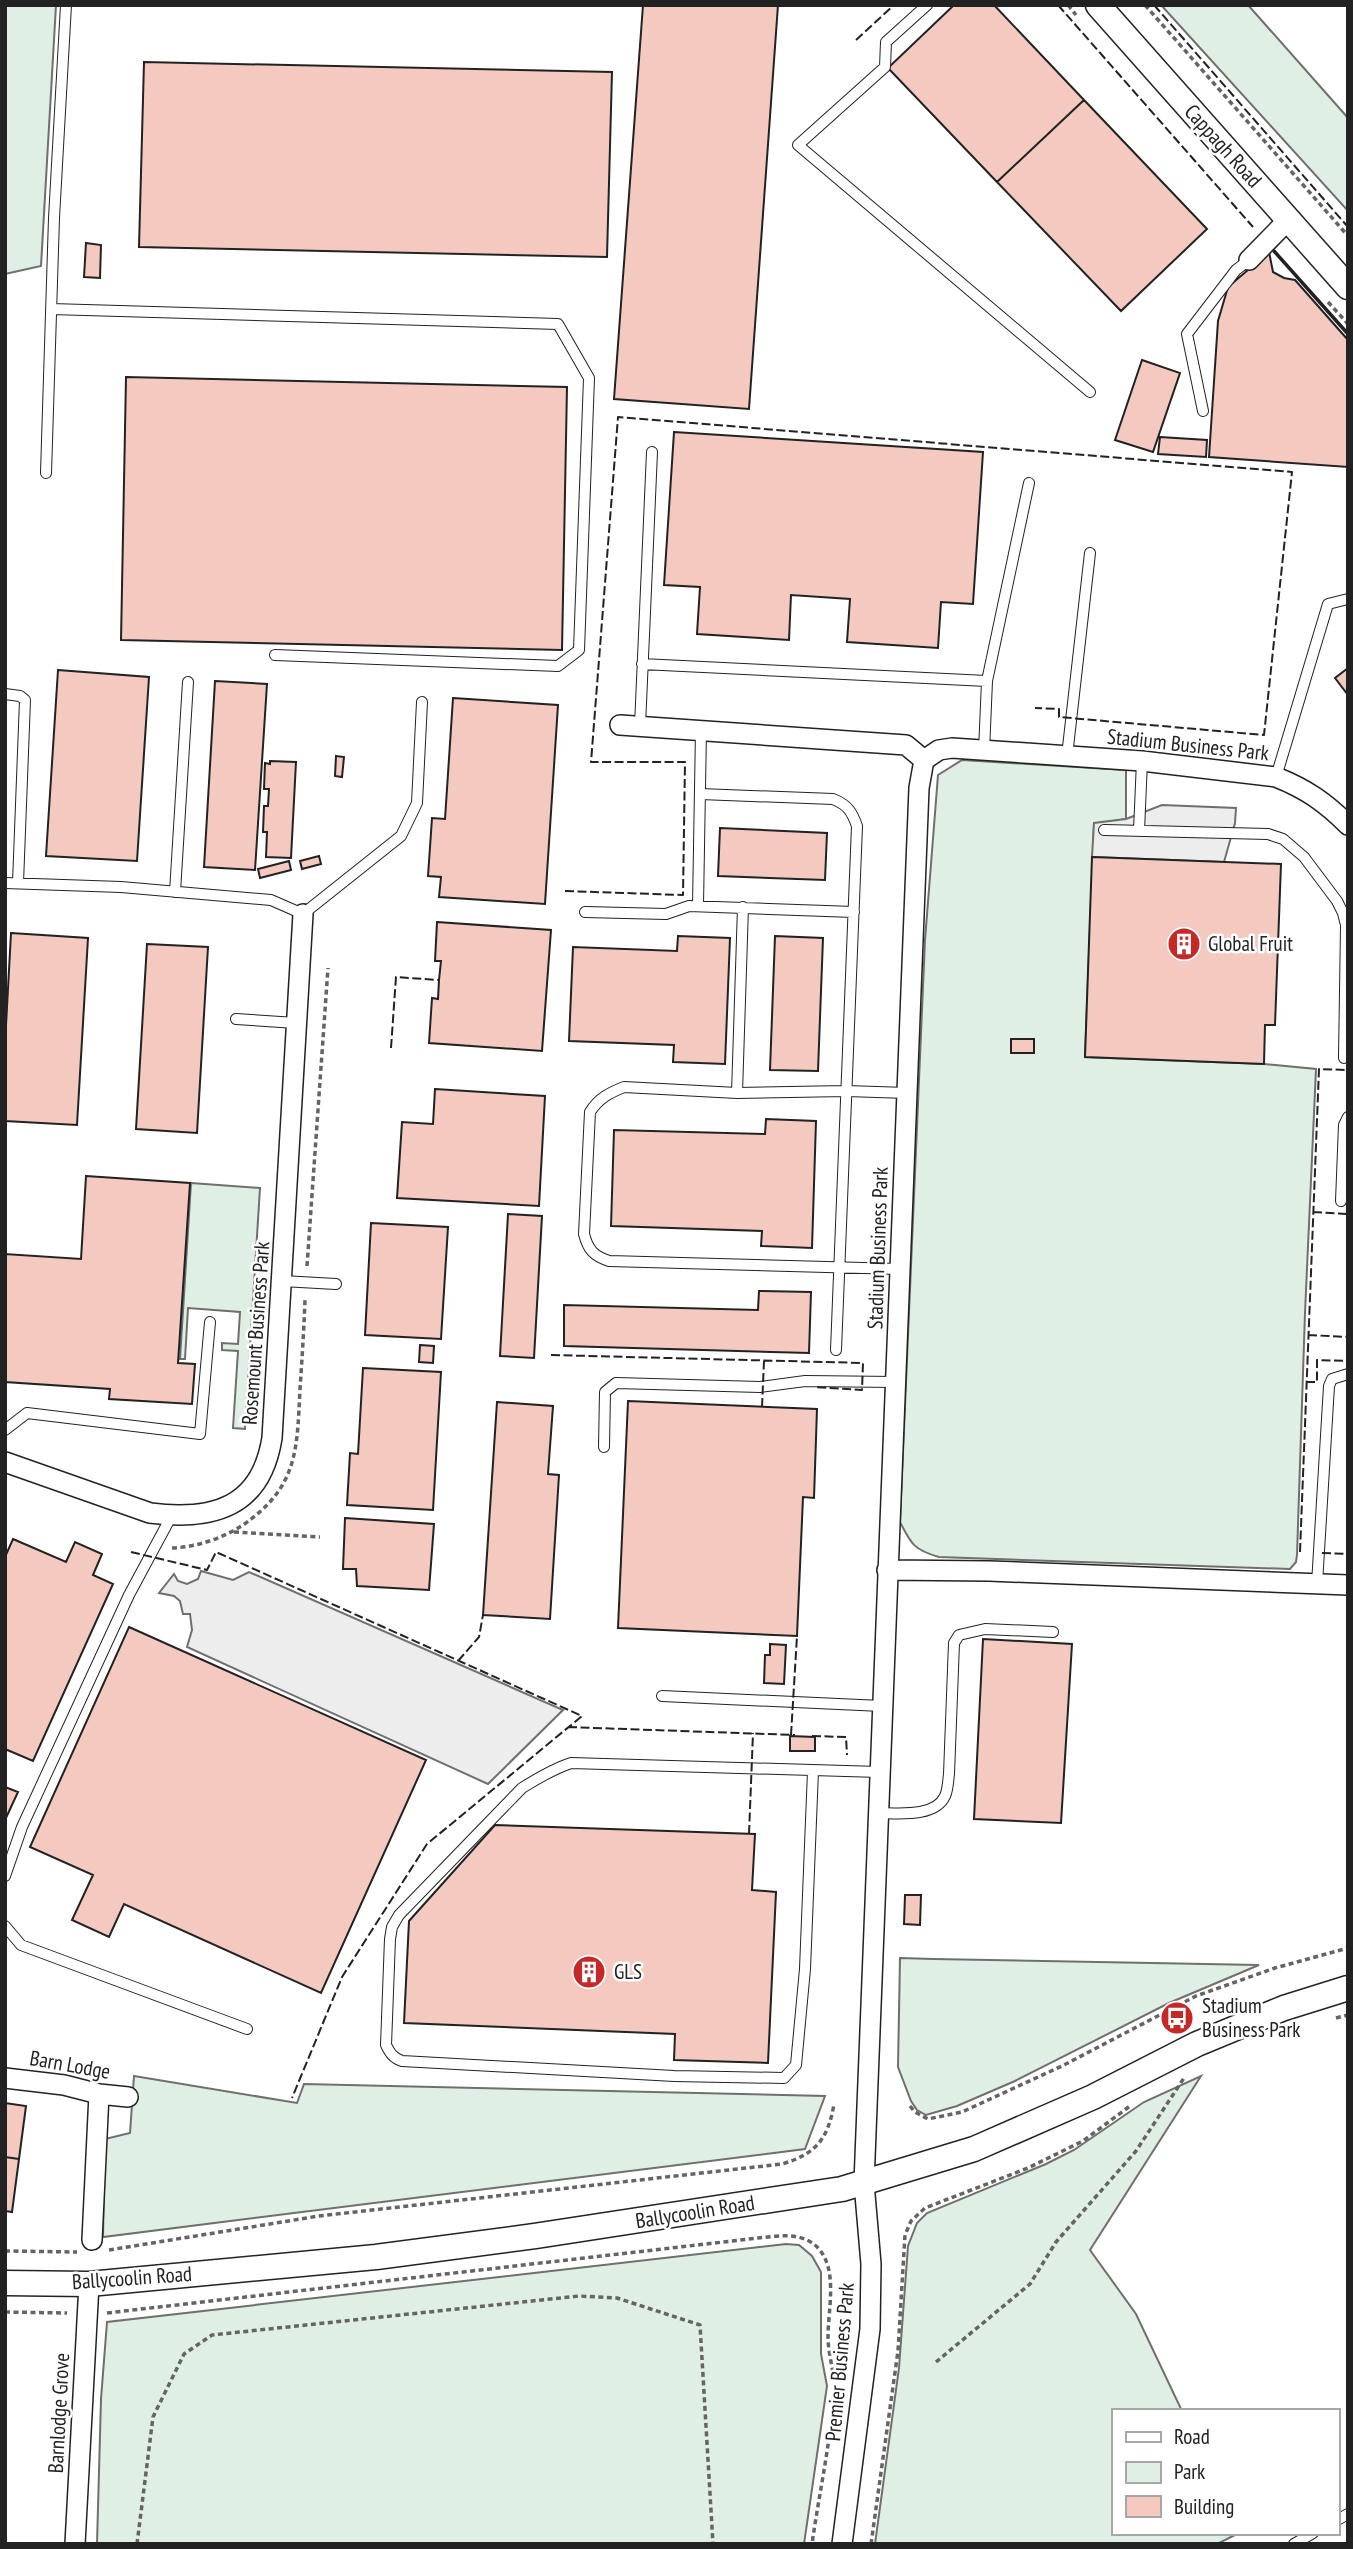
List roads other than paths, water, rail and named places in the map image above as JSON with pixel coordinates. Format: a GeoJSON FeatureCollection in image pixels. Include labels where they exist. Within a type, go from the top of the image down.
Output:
{"type":"FeatureCollection","features":[{"type":"Feature","properties":{"kind":"street","name":"Cappagh Road"},"geometry":{"type":"LineString","coordinates":[[1098,5],[1348,287]]}},
{"type":"Feature","properties":{"kind":"street"},"geometry":{"type":"LineString","coordinates":[[1249,260],[1288,220]]}},
{"type":"Feature","properties":{"kind":"street"},"geometry":{"type":"LineString","coordinates":[[620,724],[906,745],[924,760]]}},
{"type":"Feature","properties":{"kind":"street","name":"Stadium Business Park"},"geometry":{"type":"LineString","coordinates":[[864,2183],[920,775],[924,760],[939,750],[952,748],[1142,761],[1276,777],[1296,785],[1327,804],[1348,825]]}},
{"type":"Feature","properties":{"kind":"street","name":"Rosemount Business Park"},"geometry":{"type":"LineString","coordinates":[[5,1462],[150,1513],[172,1516],[208,1512],[229,1505],[244,1496],[258,1481],[268,1462],[272,1438],[303,914]]}},
{"type":"Feature","properties":{"kind":"street"},"geometry":{"type":"LineString","coordinates":[[887,1570],[989,1571],[1348,1585]]}},
{"type":"Feature","properties":{"kind":"street","name":"Ballycoolin Road"},"geometry":{"type":"LineString","coordinates":[[5,2283],[89,2284],[313,2263],[482,2243],[830,2191],[974,2149],[1093,2097],[1197,2044],[1284,2008],[1348,1988]]}},
{"type":"Feature","properties":{"kind":"street","name":"Barn Lodge"},"geometry":{"type":"LineString","coordinates":[[5,2078],[128,2097]]}},
{"type":"Feature","properties":{"kind":"street"},"geometry":{"type":"LineString","coordinates":[[91,2248],[99,2094]]}},
{"type":"Feature","properties":{"kind":"street","name":"Premier Business Park"},"geometry":{"type":"LineString","coordinates":[[842,2544],[870,2329],[871,2264],[864,2183]]}},
{"type":"Feature","properties":{"kind":"street","name":"Barnlodge Grove"},"geometry":{"type":"LineString","coordinates":[[75,2544],[89,2284]]}},
{"type":"Feature","properties":{"kind":"lane"},"geometry":{"type":"LineString","coordinates":[[46,473],[54,218],[66,5]]}},
{"type":"Feature","properties":{"kind":"lane"},"geometry":{"type":"LineString","coordinates":[[927,5],[886,42],[885,66],[798,145],[1090,392]]}},
{"type":"Feature","properties":{"kind":"lane"},"geometry":{"type":"LineString","coordinates":[[1203,411],[1186,334],[1236,270],[1249,260]]}},
{"type":"Feature","properties":{"kind":"lane"},"geometry":{"type":"LineString","coordinates":[[51,309],[558,324],[589,378],[579,650],[558,666],[275,654]]}},
{"type":"Feature","properties":{"kind":"lane"},"geometry":{"type":"LineString","coordinates":[[640,726],[652,452]]}},
{"type":"Feature","properties":{"kind":"lane"},"geometry":{"type":"LineString","coordinates":[[984,751],[986,681],[1030,483]]}},
{"type":"Feature","properties":{"kind":"lane"},"geometry":{"type":"LineString","coordinates":[[1068,756],[1090,554]]}},
{"type":"Feature","properties":{"kind":"lane"},"geometry":{"type":"LineString","coordinates":[[1276,777],[1328,604],[1348,599]]}},
{"type":"Feature","properties":{"kind":"lane"},"geometry":{"type":"LineString","coordinates":[[642,664],[986,681]]}},
{"type":"Feature","properties":{"kind":"lane"},"geometry":{"type":"LineString","coordinates":[[175,892],[188,682]]}},
{"type":"Feature","properties":{"kind":"lane"},"geometry":{"type":"LineString","coordinates":[[5,694],[20,696],[25,700],[18,883]]}},
{"type":"Feature","properties":{"kind":"lane"},"geometry":{"type":"LineString","coordinates":[[5,883],[271,900],[303,914],[401,836],[417,803],[422,702]]}},
{"type":"Feature","properties":{"kind":"lane"},"geometry":{"type":"LineString","coordinates":[[698,906],[701,729]]}},
{"type":"Feature","properties":{"kind":"lane"},"geometry":{"type":"LineString","coordinates":[[1139,831],[1142,761]]}},
{"type":"Feature","properties":{"kind":"lane"},"geometry":{"type":"LineString","coordinates":[[700,793],[833,799],[846,805],[853,813],[857,826],[836,1350]]}},
{"type":"Feature","properties":{"kind":"lane"},"geometry":{"type":"LineString","coordinates":[[1104,830],[1268,834],[1291,845],[1304,857],[1337,901],[1346,925],[1344,1058]]}},
{"type":"Feature","properties":{"kind":"lane"},"geometry":{"type":"LineString","coordinates":[[585,912],[666,914],[698,906],[854,912]]}},
{"type":"Feature","properties":{"kind":"lane"},"geometry":{"type":"LineString","coordinates":[[737,1093],[743,907]]}},
{"type":"Feature","properties":{"kind":"lane"},"geometry":{"type":"LineString","coordinates":[[236,1019],[296,1023]]}},
{"type":"Feature","properties":{"kind":"lane"},"geometry":{"type":"LineString","coordinates":[[900,1269],[609,1261],[596,1256],[587,1245],[584,1234],[590,1112],[597,1100],[624,1087],[737,1093],[907,1093]]}},
{"type":"Feature","properties":{"kind":"lane"},"geometry":{"type":"LineString","coordinates":[[1341,1201],[1344,1125],[1348,1117]]}},
{"type":"Feature","properties":{"kind":"lane"},"geometry":{"type":"LineString","coordinates":[[282,1281],[336,1284]]}},
{"type":"Feature","properties":{"kind":"lane"},"geometry":{"type":"LineString","coordinates":[[5,1430],[27,1413],[200,1434],[210,1322]]}},
{"type":"Feature","properties":{"kind":"lane"},"geometry":{"type":"LineString","coordinates":[[1317,1584],[1329,1386],[1332,1379],[1348,1374]]}},
{"type":"Feature","properties":{"kind":"lane"},"geometry":{"type":"LineString","coordinates":[[604,1447],[604,1392],[616,1383],[760,1387],[805,1381],[895,1381]]}},
{"type":"Feature","properties":{"kind":"lane"},"geometry":{"type":"LineString","coordinates":[[5,1876],[23,1827],[129,1595],[172,1516]]}},
{"type":"Feature","properties":{"kind":"lane"},"geometry":{"type":"LineString","coordinates":[[878,1813],[925,1810],[940,1804],[946,1795],[954,1643],[959,1634],[985,1629],[1053,1632]]}},
{"type":"Feature","properties":{"kind":"lane"},"geometry":{"type":"LineString","coordinates":[[662,1696],[882,1706]]}},
{"type":"Feature","properties":{"kind":"lane"},"geometry":{"type":"LineString","coordinates":[[813,1771],[805,1969],[800,2024],[796,2066],[784,2078],[674,2076],[401,2061],[390,2053],[386,2045],[392,1927],[399,1915],[522,1788],[555,1768],[571,1763],[879,1772]]}},
{"type":"Feature","properties":{"kind":"lane"},"geometry":{"type":"LineString","coordinates":[[5,1926],[21,1945],[247,2029]]}},
{"type":"Feature","properties":{"kind":"lane"},"geometry":{"type":"LineString","coordinates":[[1294,2544],[1310,2535]]}},
{"type":"Feature","properties":{"kind":"place","name":"Global Fruit"},"geometry":{"type":"Point","coordinates":[1184,944]}},
{"type":"Feature","properties":{"kind":"place","name":"GLS"},"geometry":{"type":"Point","coordinates":[589,1972]}},
{"type":"Feature","properties":{"kind":"place","name":"Stadium Business Park"},"geometry":{"type":"Point","coordinates":[1177,2018]}}]}
